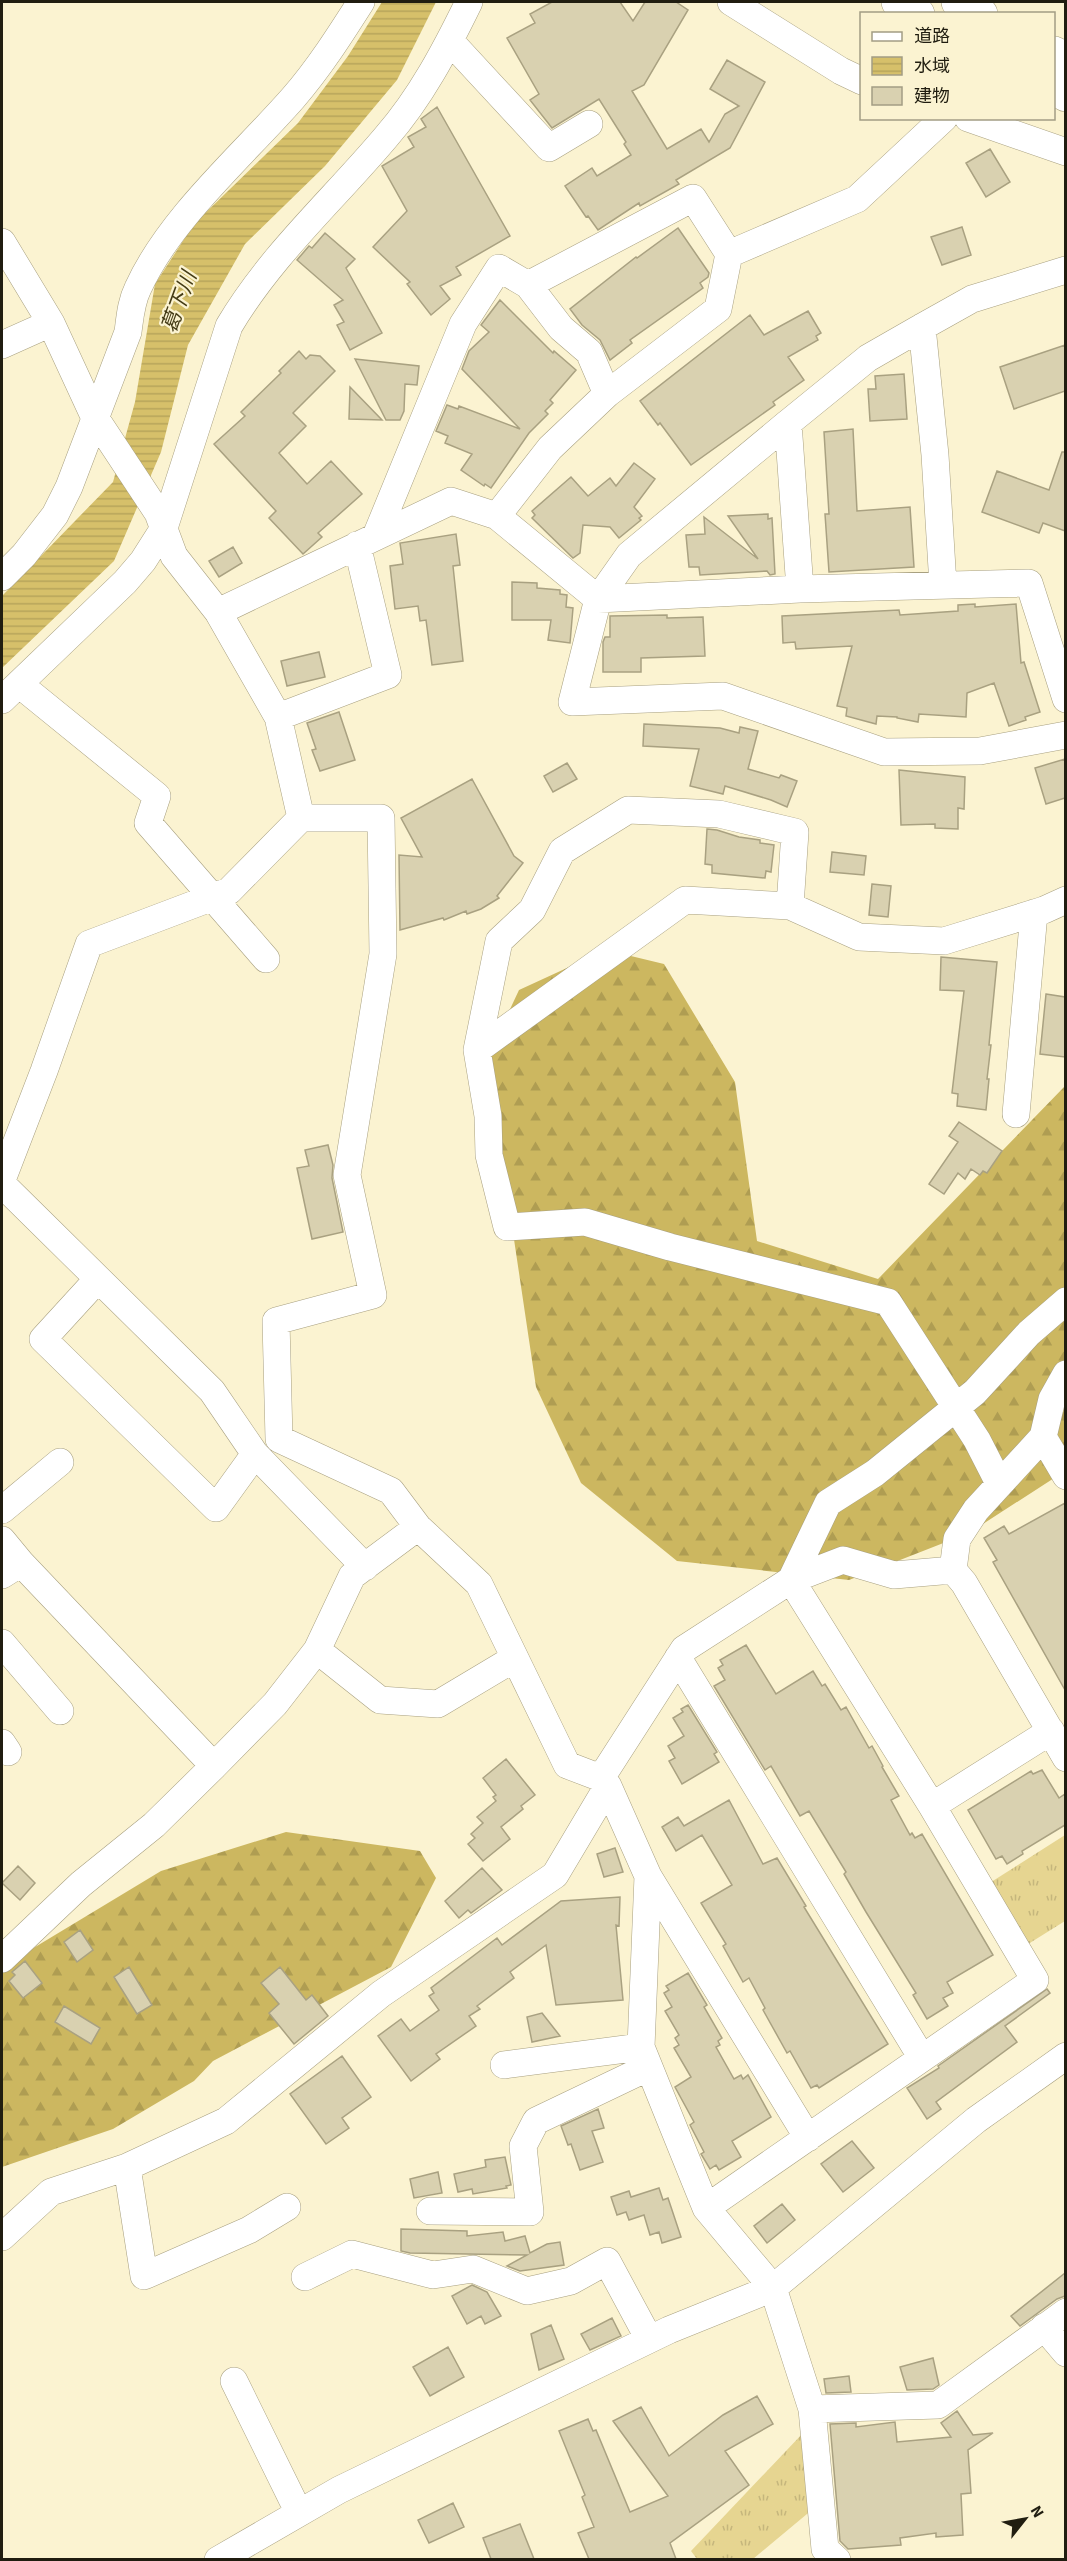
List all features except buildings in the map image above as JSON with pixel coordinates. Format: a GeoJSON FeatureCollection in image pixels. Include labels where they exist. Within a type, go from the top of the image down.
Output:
{"type":"FeatureCollection","features":[{"type":"Feature","properties":{"kind":"highway"},"geometry":{"type":"LineString","coordinates":[[898,2],[915,12]]}},
{"type":"Feature","properties":{"kind":"highway"},"geometry":{"type":"LineString","coordinates":[[958,2],[977,12]]}},
{"type":"Feature","properties":{"kind":"street"},"geometry":{"type":"LineString","coordinates":[[2,577],[24,555],[55,515],[69,487],[94,416],[128,332],[130,310],[138,288],[154,260],[178,224],[295,96],[336,42],[361,2]]}},
{"type":"Feature","properties":{"kind":"street"},"geometry":{"type":"LineString","coordinates":[[266,959],[148,823],[157,796],[10,692],[125,582],[143,561],[161,521],[218,354],[229,326],[245,298],[266,271],[387,136],[415,100],[450,41],[469,2]]}},
{"type":"Feature","properties":{"kind":"street"},"geometry":{"type":"LineString","coordinates":[[731,2],[860,80]]}},
{"type":"Feature","properties":{"kind":"street"},"geometry":{"type":"LineString","coordinates":[[450,41],[549,148],[589,124]]}},
{"type":"Feature","properties":{"kind":"street"},"geometry":{"type":"LineString","coordinates":[[729,254],[857,199],[942,120]]}},
{"type":"Feature","properties":{"kind":"street"},"geometry":{"type":"LineString","coordinates":[[974,120],[1065,152]]}},
{"type":"Feature","properties":{"kind":"street"},"geometry":{"type":"LineString","coordinates":[[497,516],[550,448],[607,394],[718,309],[729,254],[693,198],[528,285]]}},
{"type":"Feature","properties":{"kind":"street"},"geometry":{"type":"LineString","coordinates":[[2,242],[51,323],[94,416],[161,521],[174,556],[218,612],[278,717],[301,818]]}},
{"type":"Feature","properties":{"kind":"street"},"geometry":{"type":"LineString","coordinates":[[278,717],[387,675],[366,540],[463,324],[500,268],[528,285],[561,328],[589,352],[607,394]]}},
{"type":"Feature","properties":{"kind":"street"},"geometry":{"type":"LineString","coordinates":[[1065,270],[972,299],[868,358],[629,555],[597,599],[572,702],[723,696],[884,752],[980,751],[1065,735]]}},
{"type":"Feature","properties":{"kind":"street"},"geometry":{"type":"LineString","coordinates":[[2,345],[51,323]]}},
{"type":"Feature","properties":{"kind":"street"},"geometry":{"type":"LineString","coordinates":[[922,327],[936,455],[943,585]]}},
{"type":"Feature","properties":{"kind":"street"},"geometry":{"type":"LineString","coordinates":[[788,423],[800,589]]}},
{"type":"Feature","properties":{"kind":"street"},"geometry":{"type":"LineString","coordinates":[[218,612],[452,501],[497,516],[597,599],[800,589],[1029,583],[1065,699]]}},
{"type":"Feature","properties":{"kind":"street"},"geometry":{"type":"LineString","coordinates":[[790,906],[795,832],[719,814],[628,810],[562,851],[532,910],[499,941],[477,1050],[488,1116],[489,1155],[507,1227],[585,1222],[670,1247],[888,1302],[976,1440],[999,1483]]}},
{"type":"Feature","properties":{"kind":"street"},"geometry":{"type":"LineString","coordinates":[[365,1567],[255,1454],[212,1391],[97,1280],[2,1182],[88,944],[229,891],[301,818],[381,818],[382,954],[347,1175],[373,1295],[276,1321],[279,1439],[391,1491],[418,1527],[479,1584],[567,1765],[605,1782],[648,1876],[808,2138]]}},
{"type":"Feature","properties":{"kind":"street"},"geometry":{"type":"LineString","coordinates":[[477,1050],[685,900],[790,906],[859,937],[944,941],[1034,913],[1065,900]]}},
{"type":"Feature","properties":{"kind":"street"},"geometry":{"type":"LineString","coordinates":[[1016,1114],[1034,913]]}},
{"type":"Feature","properties":{"kind":"street"},"geometry":{"type":"LineString","coordinates":[[97,1280],[44,1339],[216,1508],[255,1454]]}},
{"type":"Feature","properties":{"kind":"street"},"geometry":{"type":"LineString","coordinates":[[791,1580],[828,1503],[875,1473],[975,1392],[1029,1333],[1065,1301]]}},
{"type":"Feature","properties":{"kind":"street"},"geometry":{"type":"LineString","coordinates":[[1065,1374],[1052,1399],[1043,1437],[976,1510],[957,1539],[953,1570],[964,1583],[1065,1758]]}},
{"type":"Feature","properties":{"kind":"street"},"geometry":{"type":"LineString","coordinates":[[1043,1437],[1065,1476]]}},
{"type":"Feature","properties":{"kind":"street"},"geometry":{"type":"LineString","coordinates":[[2,1510],[60,1462]]}},
{"type":"Feature","properties":{"kind":"street"},"geometry":{"type":"LineString","coordinates":[[2,1959],[81,1884],[154,1825],[274,1704],[317,1650],[352,1576],[418,1527]]}},
{"type":"Feature","properties":{"kind":"street"},"geometry":{"type":"LineString","coordinates":[[2,1540],[11,1569],[214,1766]]}},
{"type":"Feature","properties":{"kind":"street"},"geometry":{"type":"LineString","coordinates":[[2,2237],[51,2192],[127,2167],[226,2121],[381,1994],[555,1875],[605,1782],[684,1649],[791,1580],[843,1560],[894,1575],[953,1570]]}},
{"type":"Feature","properties":{"kind":"street"},"geometry":{"type":"LineString","coordinates":[[706,2208],[1035,1980],[932,1806],[791,1580]]}},
{"type":"Feature","properties":{"kind":"street"},"geometry":{"type":"LineString","coordinates":[[2,1643],[60,1712]]}},
{"type":"Feature","properties":{"kind":"street"},"geometry":{"type":"LineString","coordinates":[[317,1650],[380,1700],[438,1704],[515,1658]]}},
{"type":"Feature","properties":{"kind":"street"},"geometry":{"type":"LineString","coordinates":[[678,1658],[922,2058]]}},
{"type":"Feature","properties":{"kind":"street"},"geometry":{"type":"LineString","coordinates":[[932,1806],[1051,1731]]}},
{"type":"Feature","properties":{"kind":"street"},"geometry":{"type":"LineString","coordinates":[[648,1876],[645,2057],[706,2208],[773,2288],[812,2409],[824,2556]]}},
{"type":"Feature","properties":{"kind":"street"},"geometry":{"type":"LineString","coordinates":[[218,2559],[339,2490],[649,2339],[773,2288],[976,2120],[1065,2056]]}},
{"type":"Feature","properties":{"kind":"street"},"geometry":{"type":"LineString","coordinates":[[504,2065],[645,2057]]}},
{"type":"Feature","properties":{"kind":"street"},"geometry":{"type":"LineString","coordinates":[[430,2211],[530,2212],[523,2146],[536,2121],[645,2057]]}},
{"type":"Feature","properties":{"kind":"street"},"geometry":{"type":"LineString","coordinates":[[127,2167],[144,2276],[249,2230],[287,2207]]}},
{"type":"Feature","properties":{"kind":"street"},"geometry":{"type":"LineString","coordinates":[[304,2277],[352,2254],[433,2275],[473,2270],[527,2290],[571,2281],[607,2261],[649,2339]]}},
{"type":"Feature","properties":{"kind":"street"},"geometry":{"type":"LineString","coordinates":[[812,2409],[938,2405],[1055,2319],[1065,2353]]}},
{"type":"Feature","properties":{"kind":"street"},"geometry":{"type":"LineString","coordinates":[[234,2381],[299,2513]]}},
{"type":"Feature","properties":{"kind":"green space"},"geometry":{"type":"Polygon","coordinates":[[[606,950],[664,964],[735,1082],[757,1241],[878,1279],[1065,1086],[1065,1471],[969,1533],[849,1580],[677,1561],[581,1483],[536,1387],[487,1058],[519,990],[606,950]]]}},
{"type":"Feature","properties":{"kind":"green space"},"geometry":{"type":"Polygon","coordinates":[[[286,1832],[420,1851],[436,1878],[391,1967],[213,2061],[194,2081],[113,2129],[2,2167],[2,1967],[161,1871],[286,1832]]]}},
{"type":"Feature","properties":{"kind":"green space"},"geometry":{"type":"Polygon","coordinates":[[[1065,1835],[1065,1921],[1025,1946],[988,1884],[1065,1835]]]}},
{"type":"Feature","properties":{"kind":"green space"},"geometry":{"type":"Polygon","coordinates":[[[804,2432],[813,2509],[753,2559],[697,2559],[691,2551],[804,2432]]]}},
{"type":"Feature","properties":{"kind":"water","name":"葛下川"},"geometry":{"type":"Polygon","coordinates":[[[382,2],[436,2],[397,80],[325,166],[245,244],[188,345],[161,452],[114,561],[2,668],[2,596],[113,482],[135,402],[155,284],[194,224],[298,123],[348,56],[382,2]]]}}]}
